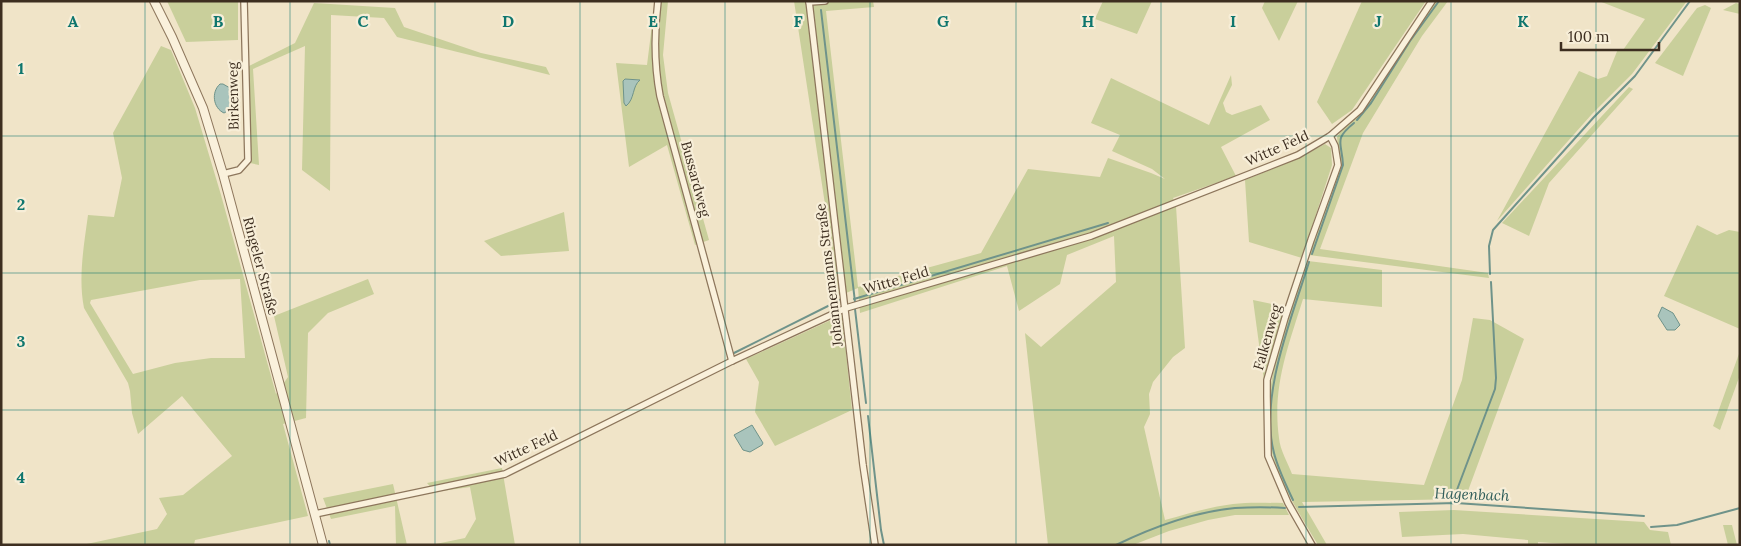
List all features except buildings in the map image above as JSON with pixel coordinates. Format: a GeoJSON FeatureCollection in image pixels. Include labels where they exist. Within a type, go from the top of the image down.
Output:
{"type":"FeatureCollection","features":[{"type":"Feature","properties":{"kind":"street","name":"Ringeler Straße"},"geometry":{"type":"LineString","coordinates":[[154,1],[203,108],[223,174],[324,545]]}},
{"type":"Feature","properties":{"kind":"street","name":"Birkenweg"},"geometry":{"type":"LineString","coordinates":[[223,174],[239,170],[248,160],[244,1]]}},
{"type":"Feature","properties":{"kind":"street","name":"Bussardweg"},"geometry":{"type":"LineString","coordinates":[[658,1],[654,55],[660,96],[732,361]]}},
{"type":"Feature","properties":{"kind":"street"},"geometry":{"type":"LineString","coordinates":[[809,2],[825,1]]}},
{"type":"Feature","properties":{"kind":"street","name":"Witte Feld"},"geometry":{"type":"LineString","coordinates":[[315,514],[505,474],[732,361],[846,308],[1091,236],[1298,155],[1330,136],[1360,110],[1432,1]]}},
{"type":"Feature","properties":{"kind":"street","name":"Johannemanns Straße"},"geometry":{"type":"LineString","coordinates":[[809,2],[863,464],[875,545]]}},
{"type":"Feature","properties":{"kind":"street","name":"Falkenweg"},"geometry":{"type":"LineString","coordinates":[[1312,545],[1288,503],[1268,456],[1267,397],[1268,380],[1285,318],[1310,240],[1338,165],[1336,146],[1330,136]]}},
{"type":"Feature","properties":{"kind":"green space"},"geometry":{"type":"Polygon","coordinates":[[[167,1],[238,1],[238,40],[186,42],[167,1]]]}},
{"type":"Feature","properties":{"kind":"green space"},"geometry":{"type":"Polygon","coordinates":[[[655,1],[668,1],[663,55],[668,93],[709,240],[695,245],[667,145],[629,167],[616,63],[647,65],[655,1]]]}},
{"type":"Feature","properties":{"kind":"green space"},"geometry":{"type":"Polygon","coordinates":[[[794,1],[873,1],[874,7],[826,11],[858,287],[981,253],[1028,169],[1100,177],[1108,158],[1165,179],[1152,169],[1112,151],[1120,135],[1091,123],[1111,78],[1209,125],[1231,75],[1232,85],[1223,103],[1226,112],[1232,115],[1261,105],[1270,120],[1221,147],[1236,176],[1173,198],[1176,206],[1185,348],[1173,357],[1153,382],[1149,394],[1150,414],[1144,427],[1165,520],[1215,507],[1245,503],[1283,503],[1289,515],[1235,515],[1208,520],[1169,531],[1133,545],[1048,545],[1025,333],[1041,347],[1116,282],[1114,236],[1067,255],[1060,284],[1019,311],[1007,266],[860,313],[858,288],[839,296],[794,1]]]}},
{"type":"Feature","properties":{"kind":"green space"},"geometry":{"type":"Polygon","coordinates":[[[1103,1],[1152,1],[1137,34],[1095,19],[1103,1]]]}},
{"type":"Feature","properties":{"kind":"green space"},"geometry":{"type":"Polygon","coordinates":[[[1265,1],[1298,1],[1279,41],[1262,8],[1265,1]]]}},
{"type":"Feature","properties":{"kind":"green space"},"geometry":{"type":"Polygon","coordinates":[[[1362,1],[1426,1],[1352,110],[1332,124],[1317,102],[1362,1]]]}},
{"type":"Feature","properties":{"kind":"green space"},"geometry":{"type":"Polygon","coordinates":[[[1436,1],[1448,1],[1422,36],[1363,133],[1320,249],[1488,273],[1489,278],[1309,255],[1340,165],[1337,137],[1363,110],[1436,1]]]}},
{"type":"Feature","properties":{"kind":"green space"},"geometry":{"type":"Polygon","coordinates":[[[1599,1],[1687,1],[1632,74],[1592,114],[1497,221],[1579,71],[1598,79],[1607,76],[1618,49],[1623,50],[1645,19],[1599,1]]]}},
{"type":"Feature","properties":{"kind":"green space"},"geometry":{"type":"Polygon","coordinates":[[[314,3],[395,8],[404,27],[481,53],[546,67],[550,75],[397,37],[384,18],[331,15],[330,191],[302,170],[305,46],[253,69],[259,165],[250,163],[249,66],[295,43],[314,3]]]}},
{"type":"Feature","properties":{"kind":"green space"},"geometry":{"type":"Polygon","coordinates":[[[1736,3],[1740,4],[1740,14],[1723,10],[1736,3]]]}},
{"type":"Feature","properties":{"kind":"green space"},"geometry":{"type":"Polygon","coordinates":[[[1705,5],[1711,8],[1683,76],[1655,63],[1697,8],[1705,5]]]}},
{"type":"Feature","properties":{"kind":"green space"},"geometry":{"type":"Polygon","coordinates":[[[161,46],[171,50],[195,108],[276,394],[288,377],[274,316],[368,279],[374,294],[328,313],[308,333],[306,418],[283,424],[308,516],[195,540],[194,545],[82,545],[157,529],[167,514],[159,498],[183,495],[232,456],[182,396],[138,434],[132,413],[128,383],[84,308],[82,273],[88,215],[114,217],[122,178],[113,133],[161,46]],[[240,279],[200,280],[91,300],[90,303],[133,374],[175,363],[211,358],[245,358],[240,279]]]}},
{"type":"Feature","properties":{"kind":"green space"},"geometry":{"type":"Polygon","coordinates":[[[1629,87],[1633,89],[1549,183],[1529,236],[1502,223],[1629,87]]]}},
{"type":"Feature","properties":{"kind":"green space"},"geometry":{"type":"Polygon","coordinates":[[[1325,144],[1331,148],[1332,165],[1302,258],[1249,242],[1245,180],[1299,158],[1325,144]]]}},
{"type":"Feature","properties":{"kind":"green space"},"geometry":{"type":"Polygon","coordinates":[[[564,212],[569,251],[501,256],[484,241],[564,212]]]}},
{"type":"Feature","properties":{"kind":"green space"},"geometry":{"type":"Polygon","coordinates":[[[1697,225],[1717,235],[1729,230],[1740,232],[1740,329],[1664,296],[1697,225]]]}},
{"type":"Feature","properties":{"kind":"green space"},"geometry":{"type":"Polygon","coordinates":[[[1308,261],[1382,270],[1382,307],[1303,299],[1283,367],[1278,402],[1277,419],[1280,443],[1292,474],[1424,485],[1462,380],[1473,318],[1490,320],[1524,339],[1465,499],[1302,502],[1327,545],[1318,545],[1292,501],[1281,477],[1272,453],[1268,429],[1272,380],[1277,356],[1308,261]]]}},
{"type":"Feature","properties":{"kind":"green space"},"geometry":{"type":"Polygon","coordinates":[[[1253,300],[1286,307],[1264,381],[1253,300]]]}},
{"type":"Feature","properties":{"kind":"green space"},"geometry":{"type":"Polygon","coordinates":[[[842,315],[852,410],[775,446],[755,412],[759,382],[746,359],[842,315]]]}},
{"type":"Feature","properties":{"kind":"green space"},"geometry":{"type":"Polygon","coordinates":[[[1740,351],[1740,375],[1720,430],[1713,426],[1740,351]]]}},
{"type":"Feature","properties":{"kind":"green space"},"geometry":{"type":"Polygon","coordinates":[[[502,468],[515,545],[431,545],[465,538],[476,519],[470,487],[435,492],[427,483],[502,468]]]}},
{"type":"Feature","properties":{"kind":"green space"},"geometry":{"type":"Polygon","coordinates":[[[393,484],[407,545],[396,545],[395,506],[331,519],[323,498],[393,484]]]}},
{"type":"Feature","properties":{"kind":"green space"},"geometry":{"type":"Polygon","coordinates":[[[1454,510],[1644,522],[1650,530],[1668,532],[1671,545],[1581,545],[1538,542],[1538,545],[1528,545],[1528,540],[1463,534],[1402,537],[1399,512],[1454,510]]]}},
{"type":"Feature","properties":{"kind":"green space"},"geometry":{"type":"Polygon","coordinates":[[[1723,525],[1732,525],[1737,545],[1728,545],[1723,525]]]}},
{"type":"Feature","properties":{"kind":"water"},"geometry":{"type":"Polygon","coordinates":[[[625,79],[640,80],[637,83],[631,100],[626,106],[624,103],[623,81],[625,79]]]}},
{"type":"Feature","properties":{"kind":"water"},"geometry":{"type":"Polygon","coordinates":[[[220,84],[230,88],[232,102],[230,108],[224,113],[217,107],[214,95],[220,84]]]}},
{"type":"Feature","properties":{"kind":"water"},"geometry":{"type":"Polygon","coordinates":[[[1662,307],[1673,313],[1680,325],[1675,330],[1667,330],[1658,316],[1662,307]]]}},
{"type":"Feature","properties":{"kind":"water"},"geometry":{"type":"Polygon","coordinates":[[[752,425],[763,443],[750,452],[743,450],[734,435],[752,425]]]}},
{"type":"Feature","properties":{"kind":"waterway"},"geometry":{"type":"LineString","coordinates":[[1357,120],[1371,103],[1410,41],[1439,1]]}},
{"type":"Feature","properties":{"kind":"waterway"},"geometry":{"type":"LineString","coordinates":[[1490,274],[1489,246],[1493,230],[1594,117],[1635,76],[1690,1]]}},
{"type":"Feature","properties":{"kind":"waterway"},"geometry":{"type":"LineString","coordinates":[[821,10],[855,302]]}},
{"type":"Feature","properties":{"kind":"waterway"},"geometry":{"type":"LineString","coordinates":[[1312,254],[1343,165],[1341,138],[1354,123]]}},
{"type":"Feature","properties":{"kind":"waterway"},"geometry":{"type":"LineString","coordinates":[[854,299],[1108,223]]}},
{"type":"Feature","properties":{"kind":"waterway"},"geometry":{"type":"LineString","coordinates":[[1293,500],[1274,453],[1270,430],[1271,407],[1274,382],[1286,332],[1309,262]]}},
{"type":"Feature","properties":{"kind":"waterway"},"geometry":{"type":"LineString","coordinates":[[1452,503],[1495,389],[1491,282]]}},
{"type":"Feature","properties":{"kind":"waterway"},"geometry":{"type":"LineString","coordinates":[[734,353],[840,300]]}},
{"type":"Feature","properties":{"kind":"waterway"},"geometry":{"type":"LineString","coordinates":[[855,309],[866,403]]}},
{"type":"Feature","properties":{"kind":"waterway"},"geometry":{"type":"LineString","coordinates":[[868,416],[884,545]]}},
{"type":"Feature","properties":{"kind":"waterway","name":"Hagenbach"},"geometry":{"type":"LineString","coordinates":[[1299,507],[1456,503],[1644,516]]}},
{"type":"Feature","properties":{"kind":"waterway","name":"Hagenbach"},"geometry":{"type":"LineString","coordinates":[[1116,545],[1159,526],[1204,513],[1235,508],[1285,508]]}},
{"type":"Feature","properties":{"kind":"waterway","name":"Hagenbach"},"geometry":{"type":"LineString","coordinates":[[1651,527],[1677,525],[1740,508]]}},
{"type":"Feature","properties":{"kind":"waterway"},"geometry":{"type":"LineString","coordinates":[[329,541],[330,545]]}}]}
